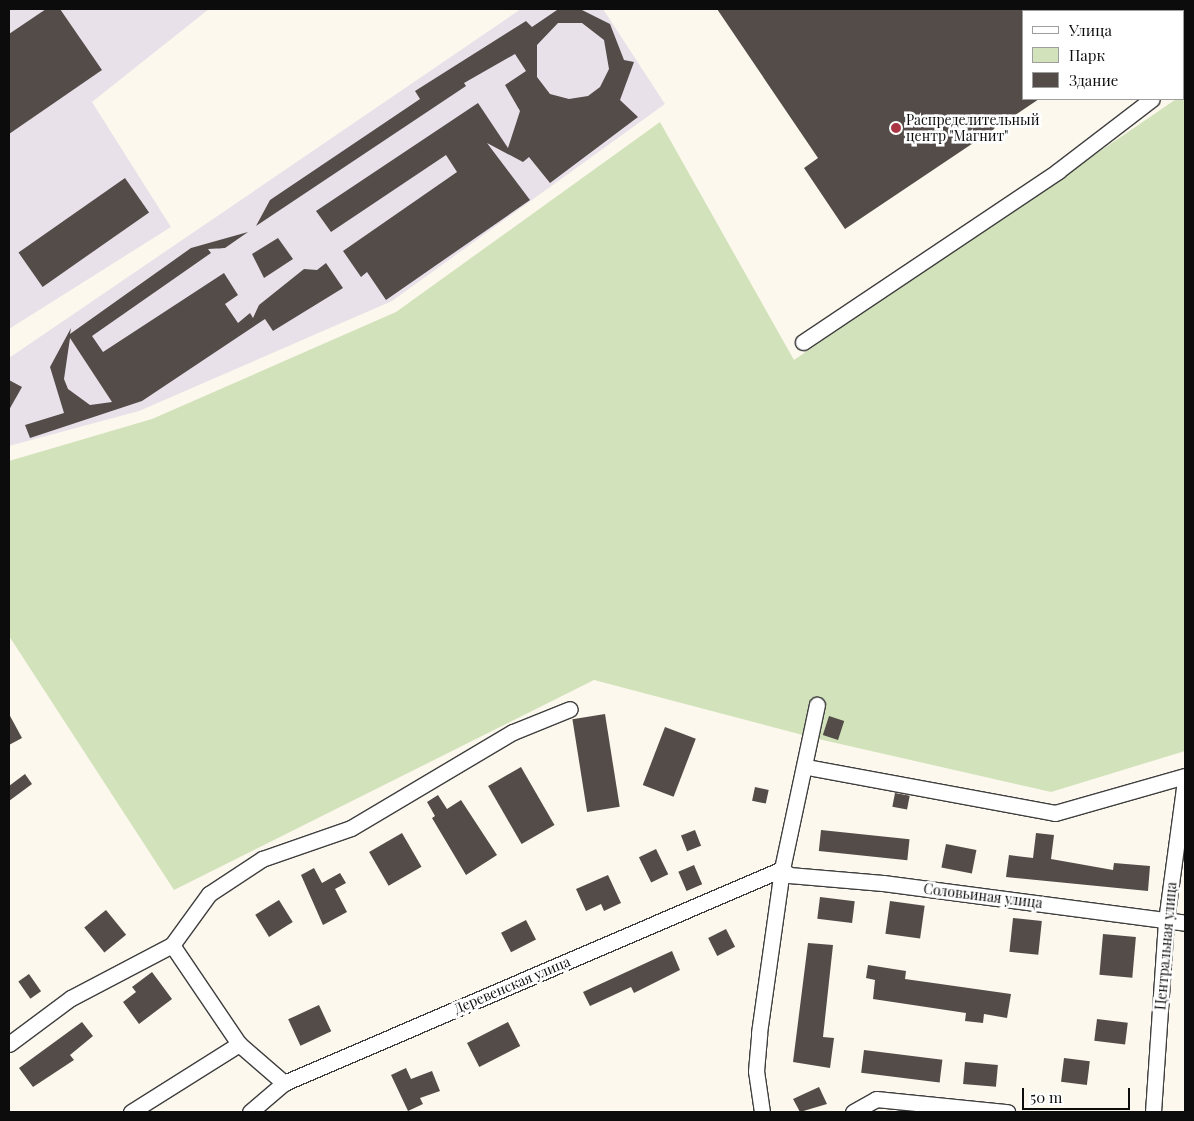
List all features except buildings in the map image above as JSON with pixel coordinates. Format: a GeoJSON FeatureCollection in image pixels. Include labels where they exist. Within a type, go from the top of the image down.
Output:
{"type":"FeatureCollection","features":[{"type":"Feature","properties":{"kind":"street"},"geometry":{"type":"LineString","coordinates":[[803,342],[1058,171],[1151,100]]}},
{"type":"Feature","properties":{"kind":"street"},"geometry":{"type":"LineString","coordinates":[[762,1112],[756,1061],[782,869],[807,767],[817,705]]}},
{"type":"Feature","properties":{"kind":"street"},"geometry":{"type":"LineString","coordinates":[[9,1044],[71,998],[172,945],[209,894],[262,859],[351,828],[513,732],[570,709]]}},
{"type":"Feature","properties":{"kind":"street"},"geometry":{"type":"LineString","coordinates":[[807,767],[1055,813],[1185,776]]}},
{"type":"Feature","properties":{"kind":"street","name":"Центральная улица"},"geometry":{"type":"LineString","coordinates":[[1153,1112],[1166,921],[1185,780]]}},
{"type":"Feature","properties":{"kind":"street","name":"Соловьиная улица"},"geometry":{"type":"LineString","coordinates":[[782,869],[789,876],[883,883],[1185,923]]}},
{"type":"Feature","properties":{"kind":"street","name":"Деревенская улица"},"geometry":{"type":"LineString","coordinates":[[250,1112],[284,1083],[782,869]]}},
{"type":"Feature","properties":{"kind":"street"},"geometry":{"type":"LineString","coordinates":[[172,945],[239,1044],[284,1083]]}},
{"type":"Feature","properties":{"kind":"street"},"geometry":{"type":"LineString","coordinates":[[131,1112],[239,1044]]}},
{"type":"Feature","properties":{"kind":"street"},"geometry":{"type":"LineString","coordinates":[[853,1112],[876,1099],[1007,1112]]}},
{"type":"Feature","properties":{"kind":"shaded area"},"geometry":{"type":"Polygon","coordinates":[[[9,9],[209,9],[92,102],[171,227],[9,329],[9,9]]]}},
{"type":"Feature","properties":{"kind":"shaded area"},"geometry":{"type":"Polygon","coordinates":[[[521,9],[603,9],[665,104],[392,301],[139,411],[9,446],[9,358],[521,9]]]}},
{"type":"Feature","properties":{"kind":"green space"},"geometry":{"type":"Polygon","coordinates":[[[1184,94],[1185,751],[1051,792],[814,738],[594,680],[174,890],[9,636],[9,461],[152,419],[396,312],[660,122],[794,360],[1175,100],[1184,100],[1184,94]]]}},
{"type":"Feature","properties":{"kind":"place","name":"Распределительный центр \"Магнит\""},"geometry":{"type":"Point","coordinates":[896,128]}}]}
